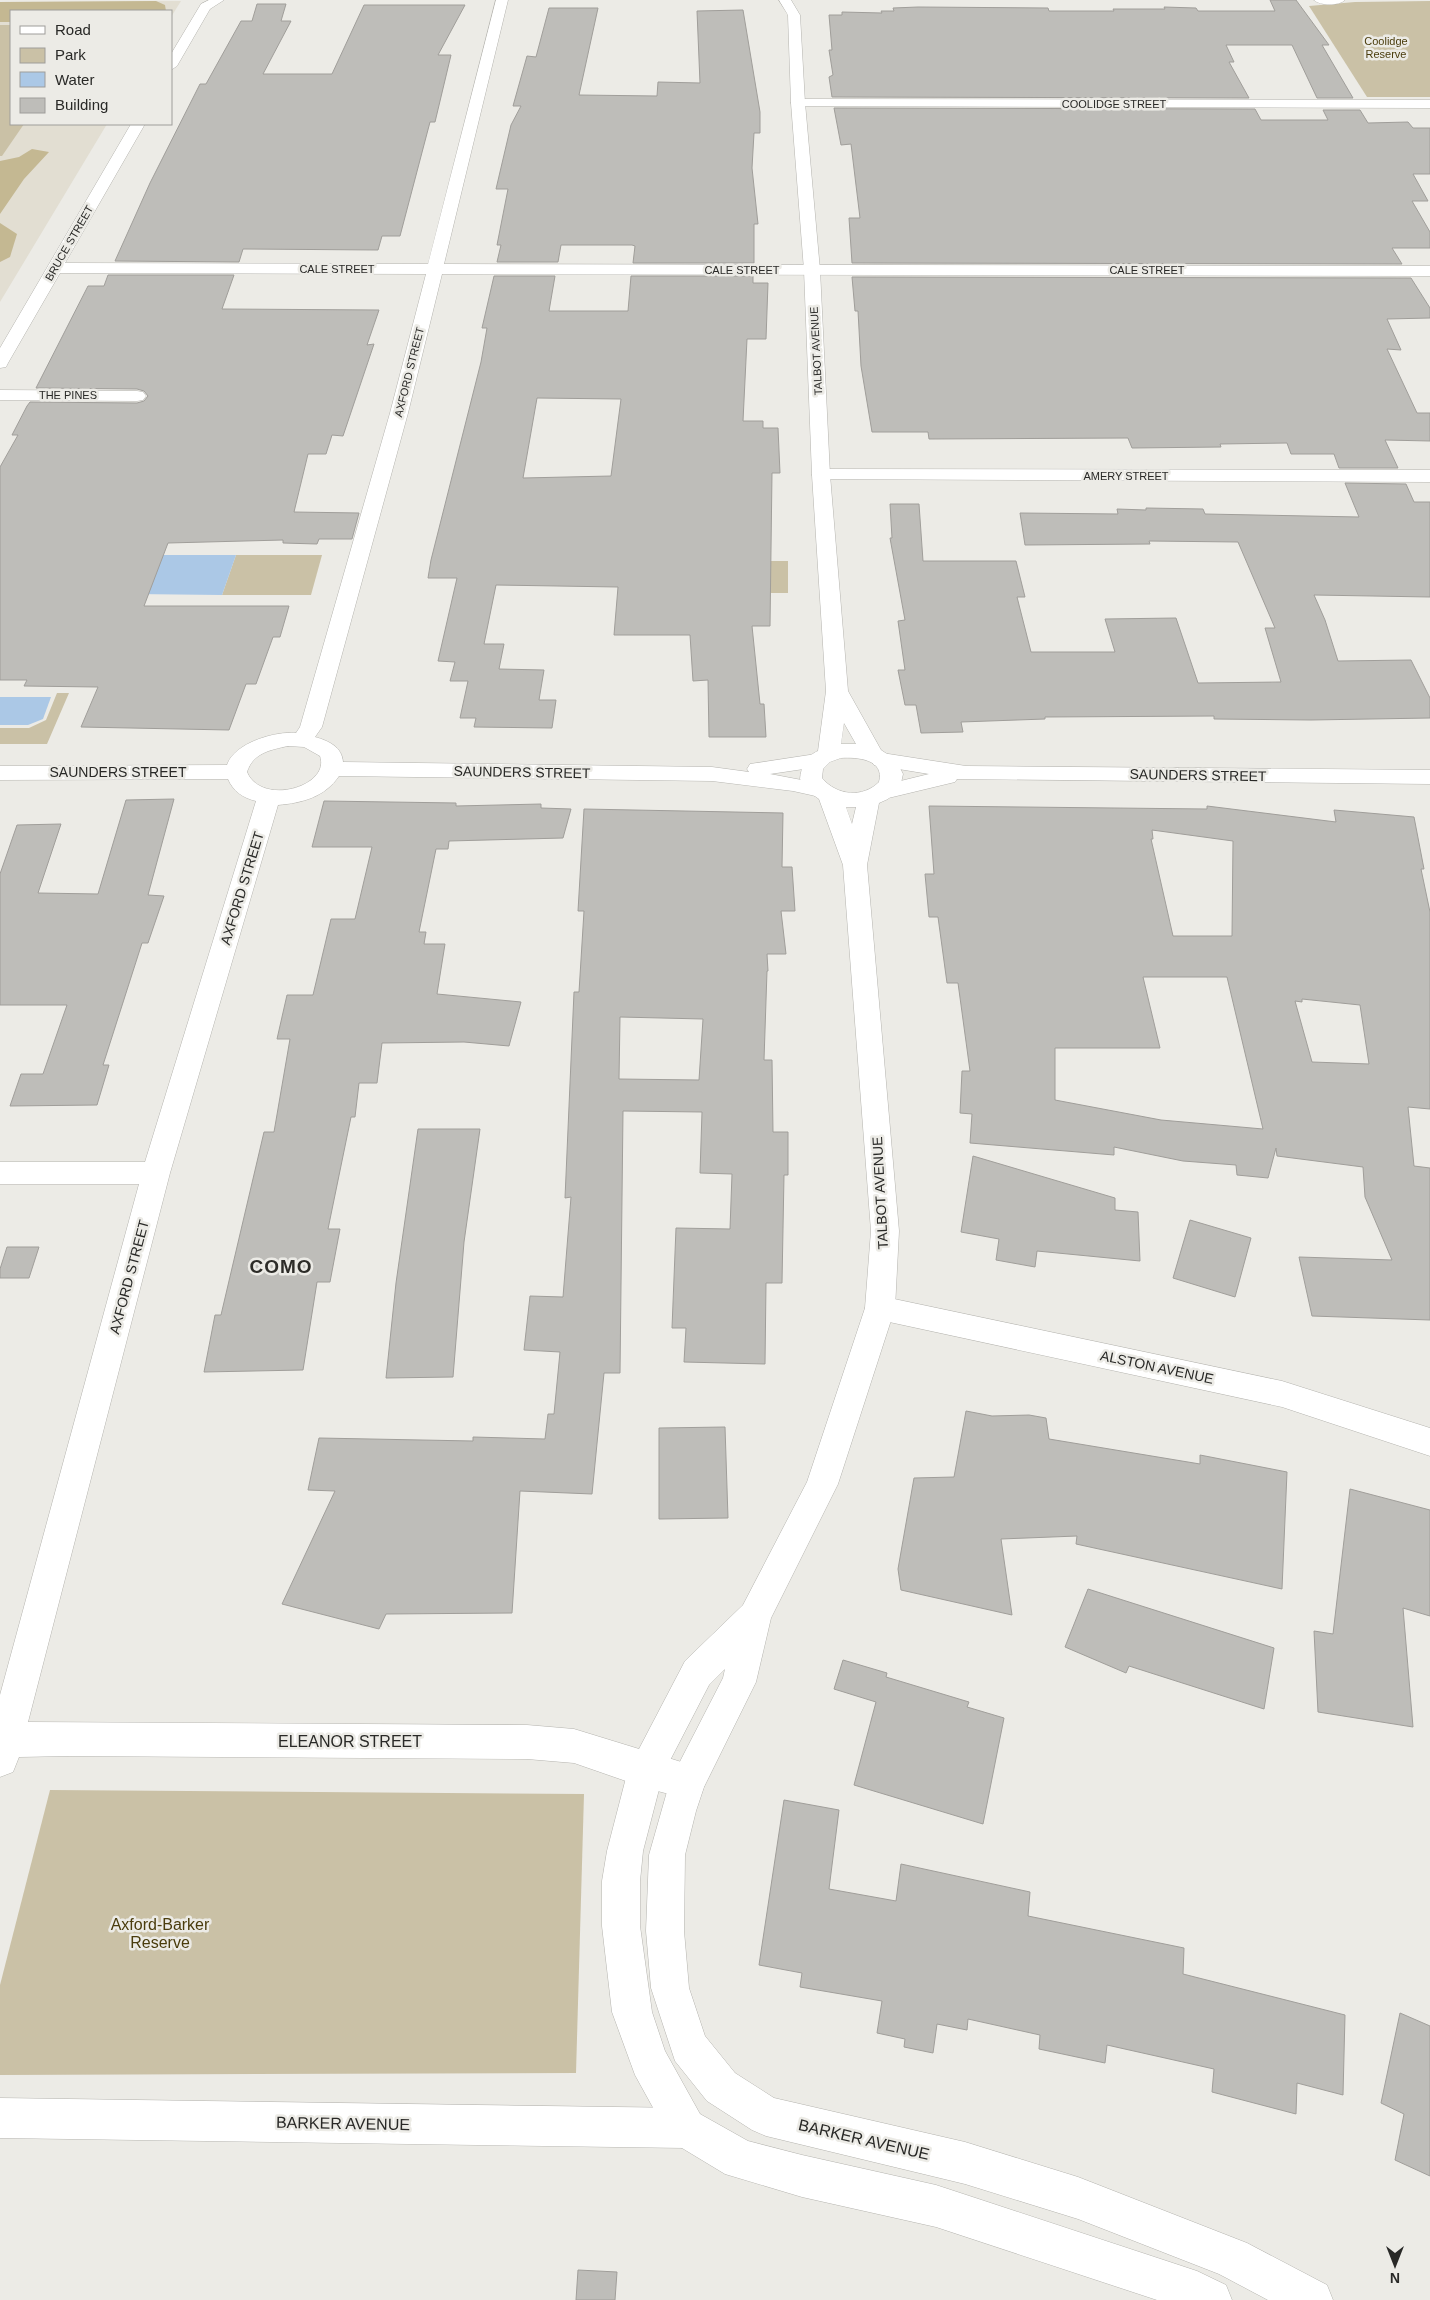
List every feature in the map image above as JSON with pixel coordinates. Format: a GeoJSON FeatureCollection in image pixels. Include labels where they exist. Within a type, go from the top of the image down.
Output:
{"type":"FeatureCollection","features":[{"type":"Feature","properties":{"kind":"street"},"geometry":{"type":"LineString","coordinates":[[172,64],[204,4],[218,0]]}},
{"type":"Feature","properties":{"kind":"street","name":"AXFORD STREET"},"geometry":{"type":"LineString","coordinates":[[303,739],[312,727],[399,413],[502,0]]}},
{"type":"Feature","properties":{"kind":"street"},"geometry":{"type":"LineString","coordinates":[[1320,0],[1339,0]]}},
{"type":"Feature","properties":{"kind":"street","name":"TALBOT AVENUE"},"geometry":{"type":"LineString","coordinates":[[793,5],[798,103],[812,270],[821,475],[837,691],[823,757]]}},
{"type":"Feature","properties":{"kind":"street","name":"COOLIDGE STREET"},"geometry":{"type":"LineString","coordinates":[[798,103],[1430,104]]}},
{"type":"Feature","properties":{"kind":"street","name":"BRUCE STREET"},"geometry":{"type":"LineString","coordinates":[[0,363],[137,125]]}},
{"type":"Feature","properties":{"kind":"street","name":"CALE STREET"},"geometry":{"type":"LineString","coordinates":[[54,268],[1430,271]]}},
{"type":"Feature","properties":{"kind":"street","name":"THE PINES"},"geometry":{"type":"LineString","coordinates":[[0,395],[137,396]]}},
{"type":"Feature","properties":{"kind":"street","name":"AMERY STREET"},"geometry":{"type":"LineString","coordinates":[[821,475],[1430,476]]}},
{"type":"Feature","properties":{"kind":"street","name":"TALBOT AVENUE"},"geometry":{"type":"LineString","coordinates":[[837,691],[877,757]]}},
{"type":"Feature","properties":{"kind":"street"},"geometry":{"type":"LineString","coordinates":[[303,739],[321,746],[330,753],[333,763],[330,773],[322,783],[313,789],[297,795],[269,797],[249,792],[240,784],[236,772],[241,759],[255,747],[278,740],[303,739]]}},
{"type":"Feature","properties":{"kind":"street"},"geometry":{"type":"LineString","coordinates":[[848,750],[877,757],[889,766],[891,781],[874,796],[848,800],[824,792],[811,779],[810,772],[823,757],[848,750]]}},
{"type":"Feature","properties":{"kind":"street","name":"SAUNDERS STREET"},"geometry":{"type":"LineString","coordinates":[[712,774],[791,766],[823,757]]}},
{"type":"Feature","properties":{"kind":"street","name":"SAUNDERS STREET"},"geometry":{"type":"LineString","coordinates":[[877,757],[966,773],[1430,777]]}},
{"type":"Feature","properties":{"kind":"street","name":"SAUNDERS STREET"},"geometry":{"type":"LineString","coordinates":[[331,768],[712,774],[793,784],[824,792]]}},
{"type":"Feature","properties":{"kind":"street","name":"SAUNDERS STREET"},"geometry":{"type":"LineString","coordinates":[[0,773],[236,772]]}},
{"type":"Feature","properties":{"kind":"street","name":"SAUNDERS STREET"},"geometry":{"type":"LineString","coordinates":[[874,796],[966,773]]}},
{"type":"Feature","properties":{"kind":"street","name":"TALBOT AVENUE"},"geometry":{"type":"LineString","coordinates":[[688,1781],[739,1682],[755,1616],[822,1484],[880,1308],[885,1231],[855,865],[834,806],[824,792]]}},
{"type":"Feature","properties":{"kind":"street","name":"TALBOT AVENUE"},"geometry":{"type":"LineString","coordinates":[[855,865],[874,796]]}},
{"type":"Feature","properties":{"kind":"street","name":"AXFORD STREET"},"geometry":{"type":"LineString","coordinates":[[3,1750],[156,1173],[269,797]]}},
{"type":"Feature","properties":{"kind":"street"},"geometry":{"type":"LineString","coordinates":[[0,1173],[156,1173]]}},
{"type":"Feature","properties":{"kind":"street","name":"ALSTON AVENUE"},"geometry":{"type":"LineString","coordinates":[[880,1308],[1282,1394],[1430,1442]]}},
{"type":"Feature","properties":{"kind":"street","name":"TALBOT AVENUE"},"geometry":{"type":"LineString","coordinates":[[646,1770],[697,1673],[755,1616]]}},
{"type":"Feature","properties":{"kind":"street","name":"ELEANOR STREET"},"geometry":{"type":"LineString","coordinates":[[3,1750],[69,1739],[527,1742],[574,1746],[646,1770],[688,1781]]}},
{"type":"Feature","properties":{"kind":"street"},"geometry":{"type":"LineString","coordinates":[[646,1770],[625,1850],[621,1881],[621,1926],[632,2012],[650,2061],[686,2128]]}},
{"type":"Feature","properties":{"kind":"street","name":"BARKER AVENUE"},"geometry":{"type":"LineString","coordinates":[[688,1781],[678,1811],[667,1856],[664,1930],[670,1988],[688,2047],[721,2087],[766,2116],[965,2163],[1078,2198],[1232,2258],[1312,2300]]}},
{"type":"Feature","properties":{"kind":"street","name":"BARKER AVENUE"},"geometry":{"type":"LineString","coordinates":[[0,2118],[686,2128],[740,2159],[802,2176],[936,2206],[1197,2292],[1211,2300]]}},
{"type":"Feature","properties":{"kind":"shaded area"},"geometry":{"type":"Polygon","coordinates":[[[156,1],[165,5],[166,10],[10,10],[10,22],[0,22],[0,2],[156,1]]]}},
{"type":"Feature","properties":{"kind":"shaded area"},"geometry":{"type":"Polygon","coordinates":[[[181,1],[172,15],[172,10],[10,10],[10,125],[106,125],[0,302],[0,2],[181,1]]]}},
{"type":"Feature","properties":{"kind":"shaded area"},"geometry":{"type":"Polygon","coordinates":[[[32,149],[49,152],[24,179],[0,214],[0,161],[19,157],[32,149]]]}},
{"type":"Feature","properties":{"kind":"shaded area"},"geometry":{"type":"Polygon","coordinates":[[[0,223],[17,234],[10,257],[0,262],[0,223]]]}},
{"type":"Feature","properties":{"kind":"green space","name":"Coolidge Reserve"},"geometry":{"type":"Polygon","coordinates":[[[1430,1],[1430,97],[1367,97],[1309,6],[1355,2],[1430,1]]]}},
{"type":"Feature","properties":{"kind":"green space"},"geometry":{"type":"Polygon","coordinates":[[[0,25],[10,25],[10,125],[23,125],[2,156],[0,156],[0,25]]]}},
{"type":"Feature","properties":{"kind":"green space"},"geometry":{"type":"Polygon","coordinates":[[[236,555],[322,555],[311,595],[222,595],[236,555]]]}},
{"type":"Feature","properties":{"kind":"green space"},"geometry":{"type":"Polygon","coordinates":[[[746,561],[788,561],[788,593],[745,593],[746,561]]]}},
{"type":"Feature","properties":{"kind":"green space"},"geometry":{"type":"Polygon","coordinates":[[[57,693],[69,693],[47,744],[0,744],[0,728],[29,728],[46,720],[57,693]]]}},
{"type":"Feature","properties":{"kind":"green space","name":"Axford-Barker Reserve"},"geometry":{"type":"Polygon","coordinates":[[[50,1790],[584,1794],[576,2073],[0,2075],[0,1985],[50,1790]]]}},
{"type":"Feature","properties":{"kind":"water"},"geometry":{"type":"Polygon","coordinates":[[[148,555],[236,555],[222,595],[132,594],[148,555]]]}},
{"type":"Feature","properties":{"kind":"water"},"geometry":{"type":"Polygon","coordinates":[[[0,697],[51,697],[43,719],[28,725],[0,725],[0,697]]]}},
{"type":"Feature","properties":{"kind":"building"},"geometry":{"type":"Polygon","coordinates":[[[1270,0],[1296,0],[1329,45],[1322,45],[1353,98],[1317,98],[1292,45],[1226,45],[1234,62],[1229,62],[1249,98],[832,97],[829,77],[833,75],[829,50],[832,50],[829,15],[842,15],[842,12],[882,13],[881,11],[894,11],[893,8],[918,7],[1048,8],[1049,11],[1114,11],[1113,9],[1165,9],[1164,7],[1196,8],[1198,11],[1275,11],[1270,0]]]}},
{"type":"Feature","properties":{"kind":"building"},"geometry":{"type":"Polygon","coordinates":[[[257,4],[286,4],[281,21],[291,21],[263,74],[332,74],[364,5],[465,5],[438,55],[451,55],[435,122],[430,122],[400,236],[382,236],[378,250],[243,249],[239,262],[115,261],[150,183],[200,84],[206,84],[241,21],[252,21],[257,4]]]}},
{"type":"Feature","properties":{"kind":"building"},"geometry":{"type":"Polygon","coordinates":[[[549,8],[598,8],[579,95],[657,96],[658,82],[700,83],[697,11],[743,10],[760,112],[760,133],[754,133],[752,168],[758,224],[754,224],[754,263],[633,263],[635,246],[632,245],[561,245],[558,262],[497,262],[501,245],[497,245],[508,189],[496,189],[511,125],[521,106],[513,106],[527,56],[536,57],[549,8]]]}},
{"type":"Feature","properties":{"kind":"building"},"geometry":{"type":"Polygon","coordinates":[[[834,108],[1255,109],[1261,120],[1328,120],[1323,110],[1360,110],[1368,123],[1408,122],[1413,128],[1430,128],[1430,174],[1413,174],[1428,201],[1412,201],[1430,232],[1430,248],[1392,248],[1402,264],[852,263],[849,218],[860,218],[851,144],[841,145],[834,108]]]}},
{"type":"Feature","properties":{"kind":"building"},"geometry":{"type":"Polygon","coordinates":[[[108,275],[234,275],[222,309],[379,310],[367,345],[374,344],[343,436],[332,435],[326,454],[308,454],[294,512],[359,513],[352,539],[319,539],[317,544],[283,543],[283,540],[168,543],[144,606],[289,606],[280,637],[273,637],[256,684],[246,684],[229,730],[81,727],[98,687],[24,686],[27,680],[0,680],[0,467],[18,435],[12,435],[27,406],[30,402],[137,403],[144,401],[148,396],[144,391],[137,389],[36,388],[88,286],[104,286],[108,275]]]}},
{"type":"Feature","properties":{"kind":"building"},"geometry":{"type":"Polygon","coordinates":[[[494,276],[555,276],[549,311],[628,311],[631,276],[753,276],[753,283],[768,283],[766,339],[747,339],[743,421],[763,421],[763,428],[778,428],[780,473],[772,473],[770,626],[752,626],[760,704],[764,704],[766,737],[709,737],[708,680],[693,681],[690,635],[614,635],[618,587],[496,585],[484,644],[504,644],[499,669],[544,670],[539,700],[556,700],[552,728],[474,727],[476,718],[460,718],[468,681],[450,681],[455,662],[438,661],[457,578],[428,578],[481,362],[487,328],[482,328],[494,276]],[[537,398],[523,478],[611,476],[621,399],[537,398]]]}},
{"type":"Feature","properties":{"kind":"building"},"geometry":{"type":"Polygon","coordinates":[[[852,277],[1411,278],[1430,308],[1430,318],[1387,319],[1401,350],[1387,349],[1417,413],[1430,413],[1430,441],[1385,440],[1398,468],[1339,468],[1334,454],[1291,454],[1287,443],[1220,444],[1221,447],[1132,448],[1128,438],[929,439],[928,432],[872,432],[861,366],[858,311],[855,311],[852,277]]]}},
{"type":"Feature","properties":{"kind":"building"},"geometry":{"type":"Polygon","coordinates":[[[1345,483],[1406,484],[1414,502],[1430,502],[1430,597],[1314,595],[1325,620],[1338,661],[1411,660],[1430,698],[1430,718],[1311,720],[1214,719],[1214,716],[1045,717],[1045,719],[961,722],[963,732],[921,733],[916,705],[905,705],[898,670],[905,670],[898,621],[905,620],[890,538],[892,538],[890,504],[919,504],[923,561],[1016,561],[1025,597],[1017,597],[1031,652],[1115,652],[1105,619],[1176,618],[1198,683],[1281,682],[1265,628],[1275,628],[1238,542],[1149,541],[1150,544],[1025,545],[1020,513],[1118,514],[1117,509],[1146,510],[1146,508],[1203,509],[1205,514],[1359,517],[1345,483]]]}},
{"type":"Feature","properties":{"kind":"building"},"geometry":{"type":"Polygon","coordinates":[[[174,799],[148,895],[164,896],[148,943],[142,943],[103,1065],[109,1065],[97,1105],[10,1106],[21,1074],[43,1074],[67,1005],[0,1005],[0,874],[17,825],[61,824],[38,893],[98,894],[126,800],[174,799]]]}},
{"type":"Feature","properties":{"kind":"building"},"geometry":{"type":"Polygon","coordinates":[[[324,801],[456,803],[456,806],[541,804],[541,808],[571,809],[563,838],[449,841],[448,849],[436,849],[419,932],[426,932],[424,944],[445,944],[437,994],[521,1002],[509,1046],[464,1042],[382,1043],[377,1083],[359,1083],[355,1117],[351,1117],[328,1229],[340,1229],[330,1282],[317,1282],[303,1370],[204,1372],[215,1315],[221,1315],[264,1132],[274,1132],[290,1039],[277,1039],[287,995],[313,995],[331,919],[355,919],[372,847],[312,847],[324,801]]]}},
{"type":"Feature","properties":{"kind":"building"},"geometry":{"type":"Polygon","coordinates":[[[929,806],[1207,809],[1207,806],[1336,822],[1334,810],[1414,817],[1424,869],[1421,869],[1430,912],[1430,1109],[1408,1107],[1414,1166],[1430,1168],[1430,1320],[1312,1316],[1299,1257],[1392,1260],[1365,1197],[1363,1167],[1277,1156],[1276,1148],[1268,1178],[1237,1175],[1236,1165],[1183,1161],[1114,1147],[1114,1155],[970,1143],[972,1114],[960,1113],[962,1071],[970,1071],[958,983],[947,983],[938,917],[929,917],[925,874],[934,874],[929,806]],[[1152,830],[1153,839],[1151,839],[1173,936],[1232,936],[1233,841],[1152,830]],[[1143,977],[1160,1048],[1055,1048],[1055,1100],[1161,1120],[1263,1129],[1227,977],[1143,977]],[[1302,999],[1302,1002],[1295,1001],[1312,1062],[1369,1064],[1360,1005],[1302,999]]]}},
{"type":"Feature","properties":{"kind":"building"},"geometry":{"type":"Polygon","coordinates":[[[584,809],[783,813],[782,867],[792,867],[795,911],[781,911],[786,954],[767,954],[764,1060],[772,1060],[773,1132],[788,1132],[788,1175],[784,1175],[782,1283],[766,1283],[765,1364],[684,1362],[686,1328],[672,1328],[676,1228],[730,1229],[732,1174],[700,1173],[702,1112],[623,1111],[620,1373],[604,1373],[592,1494],[520,1491],[512,1613],[386,1614],[379,1629],[282,1604],[335,1491],[308,1490],[319,1438],[473,1441],[473,1437],[545,1439],[548,1414],[554,1414],[560,1352],[524,1350],[530,1296],[563,1297],[571,1197],[565,1198],[574,992],[579,992],[584,911],[578,911],[584,809]],[[620,1017],[619,1079],[699,1080],[703,1019],[620,1017]]]}},
{"type":"Feature","properties":{"kind":"building"},"geometry":{"type":"Polygon","coordinates":[[[418,1129],[480,1129],[464,1242],[453,1377],[386,1378],[396,1283],[418,1129]]]}},
{"type":"Feature","properties":{"kind":"building"},"geometry":{"type":"Polygon","coordinates":[[[973,1156],[1115,1198],[1115,1210],[1138,1212],[1140,1261],[1037,1251],[1035,1267],[996,1260],[999,1239],[961,1232],[973,1156]]]}},
{"type":"Feature","properties":{"kind":"building"},"geometry":{"type":"Polygon","coordinates":[[[1190,1220],[1251,1238],[1235,1297],[1173,1278],[1190,1220]]]}},
{"type":"Feature","properties":{"kind":"building"},"geometry":{"type":"Polygon","coordinates":[[[7,1247],[39,1247],[29,1278],[0,1278],[0,1269],[7,1247]]]}},
{"type":"Feature","properties":{"kind":"building"},"geometry":{"type":"Polygon","coordinates":[[[966,1411],[992,1416],[1029,1415],[1046,1418],[1049,1439],[1200,1464],[1200,1455],[1287,1472],[1282,1589],[1076,1544],[1077,1536],[1001,1539],[1012,1615],[901,1590],[898,1569],[914,1478],[954,1477],[966,1411]]]}},
{"type":"Feature","properties":{"kind":"building"},"geometry":{"type":"Polygon","coordinates":[[[725,1427],[728,1518],[659,1519],[659,1428],[725,1427]]]}},
{"type":"Feature","properties":{"kind":"building"},"geometry":{"type":"Polygon","coordinates":[[[1350,1489],[1430,1510],[1430,1616],[1403,1608],[1413,1727],[1318,1712],[1314,1631],[1333,1634],[1350,1489]]]}},
{"type":"Feature","properties":{"kind":"building"},"geometry":{"type":"Polygon","coordinates":[[[1088,1589],[1274,1648],[1264,1709],[1129,1666],[1126,1673],[1065,1647],[1088,1589]]]}},
{"type":"Feature","properties":{"kind":"building"},"geometry":{"type":"Polygon","coordinates":[[[843,1660],[887,1673],[886,1677],[969,1702],[967,1707],[1004,1718],[983,1824],[854,1785],[876,1702],[834,1689],[843,1660]]]}},
{"type":"Feature","properties":{"kind":"building"},"geometry":{"type":"Polygon","coordinates":[[[784,1800],[839,1810],[829,1889],[896,1901],[901,1864],[1030,1892],[1028,1916],[1184,1948],[1183,1974],[1345,2015],[1343,2095],[1297,2083],[1296,2114],[1212,2092],[1214,2069],[1107,2045],[1105,2063],[1039,2049],[1040,2035],[968,2019],[967,2030],[937,2024],[933,2053],[904,2047],[905,2039],[877,2033],[882,2001],[800,1987],[802,1973],[759,1965],[784,1800]]]}},
{"type":"Feature","properties":{"kind":"building"},"geometry":{"type":"Polygon","coordinates":[[[1400,2013],[1430,2026],[1430,2176],[1395,2160],[1404,2114],[1381,2103],[1400,2013]]]}},
{"type":"Feature","properties":{"kind":"building"},"geometry":{"type":"Polygon","coordinates":[[[578,2270],[617,2272],[615,2300],[576,2300],[578,2270]]]}},
{"type":"Feature","properties":{"kind":"district","name":"COMO"},"geometry":{"type":"Point","coordinates":[281,1266]}}]}
